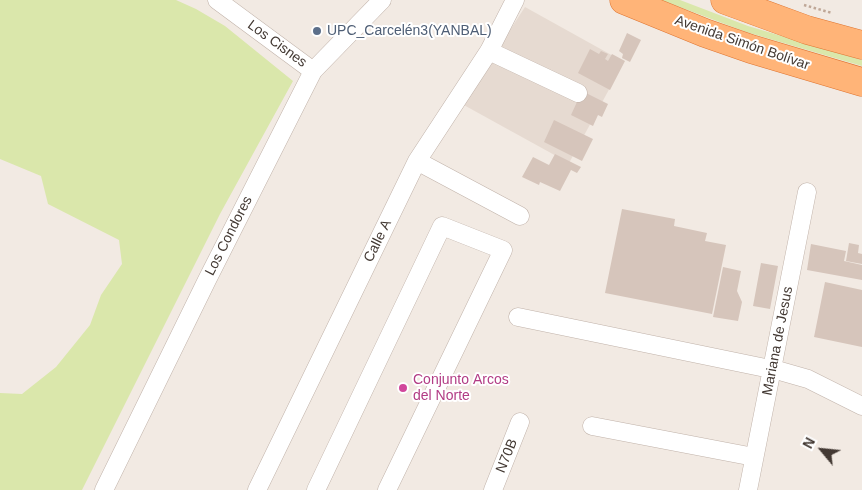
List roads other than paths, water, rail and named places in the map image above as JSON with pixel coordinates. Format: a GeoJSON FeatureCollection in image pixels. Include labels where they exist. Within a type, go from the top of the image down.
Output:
{"type":"FeatureCollection","features":[{"type":"Feature","properties":{"kind":"highway","name":"Avenida Simón Bolívar"},"geometry":{"type":"LineString","coordinates":[[624,0],[705,33],[751,49],[862,82]]}},
{"type":"Feature","properties":{"kind":"highway"},"geometry":{"type":"LineString","coordinates":[[724,0],[808,30],[862,45]]}},
{"type":"Feature","properties":{"kind":"street","name":"Los Cisnes"},"geometry":{"type":"LineString","coordinates":[[217,0],[313,71]]}},
{"type":"Feature","properties":{"kind":"street","name":"Los Condores"},"geometry":{"type":"LineString","coordinates":[[104,490],[202,289],[313,71],[382,0]]}},
{"type":"Feature","properties":{"kind":"street","name":"Calle A"},"geometry":{"type":"LineString","coordinates":[[257,490],[417,161],[489,51],[515,0]]}},
{"type":"Feature","properties":{"kind":"street"},"geometry":{"type":"LineString","coordinates":[[489,51],[578,93]]}},
{"type":"Feature","properties":{"kind":"street"},"geometry":{"type":"LineString","coordinates":[[417,161],[520,216]]}},
{"type":"Feature","properties":{"kind":"street","name":"Mariana de Jesus"},"geometry":{"type":"LineString","coordinates":[[748,490],[807,192]]}},
{"type":"Feature","properties":{"kind":"street"},"geometry":{"type":"LineString","coordinates":[[316,490],[442,226],[503,250],[387,490]]}},
{"type":"Feature","properties":{"kind":"street"},"geometry":{"type":"LineString","coordinates":[[518,317],[772,369],[808,379],[862,406]]}},
{"type":"Feature","properties":{"kind":"street","name":"N70B"},"geometry":{"type":"LineString","coordinates":[[494,490],[520,422]]}},
{"type":"Feature","properties":{"kind":"street"},"geometry":{"type":"LineString","coordinates":[[592,426],[754,457]]}},
{"type":"Feature","properties":{"kind":"place","name":"UPC_Carcelén3(YANBAL)"},"geometry":{"type":"Point","coordinates":[317,31]}},
{"type":"Feature","properties":{"kind":"place","name":"Conjunto Arcos del Norte"},"geometry":{"type":"Point","coordinates":[403,388]}}]}
